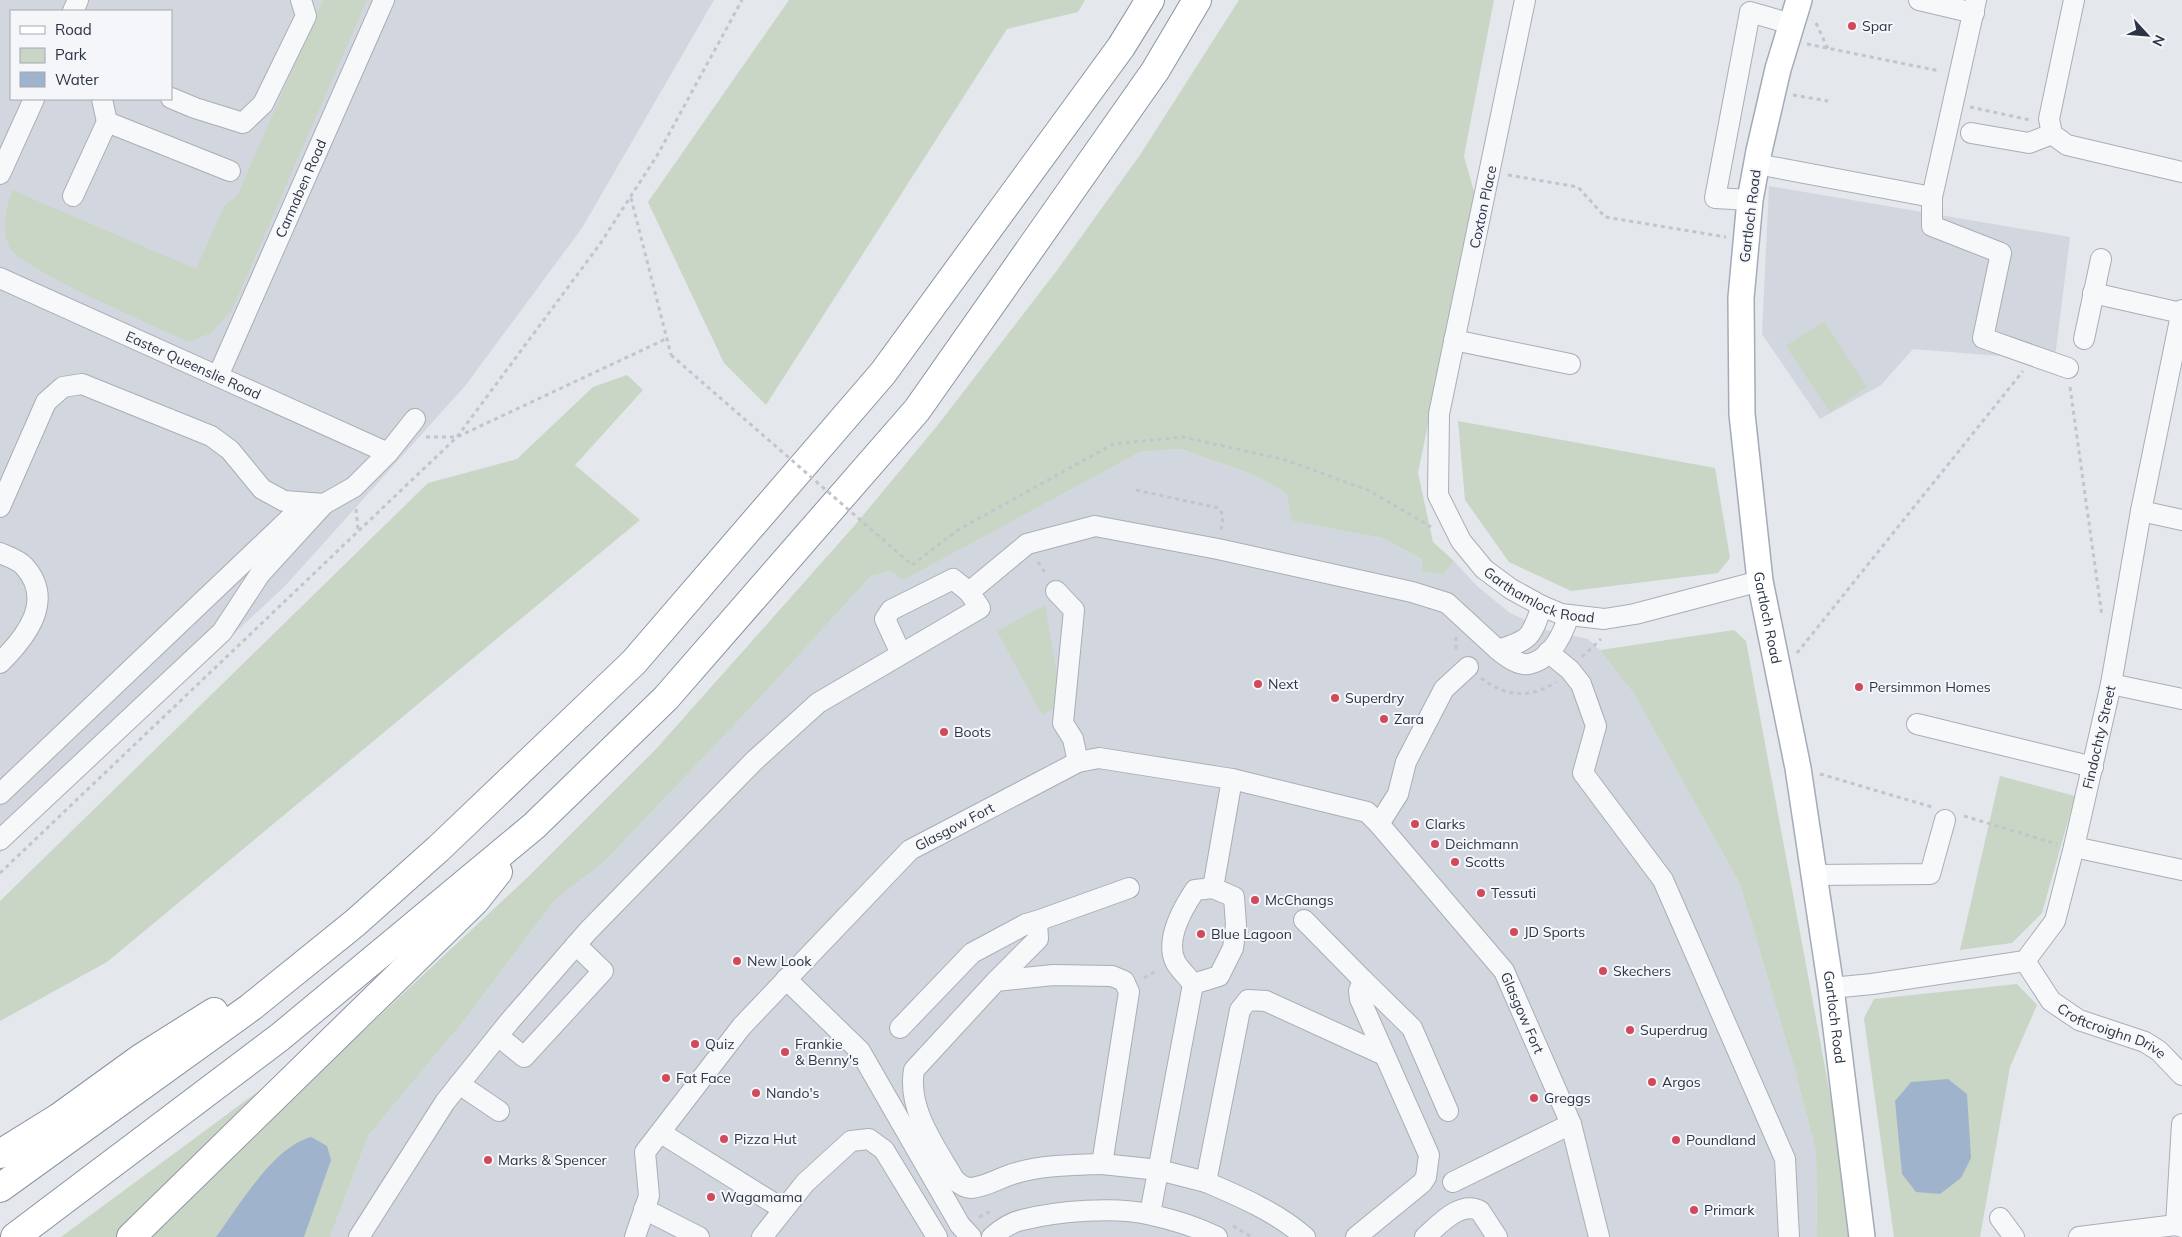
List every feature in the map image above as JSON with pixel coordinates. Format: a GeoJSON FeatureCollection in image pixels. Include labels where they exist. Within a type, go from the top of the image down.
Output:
{"type":"FeatureCollection","features":[{"type":"Feature","properties":{"kind":"highway"},"geometry":{"type":"LineString","coordinates":[[0,1188],[251,1006],[354,923],[438,849],[634,662],[883,373],[1120,47],[1150,0]]}},
{"type":"Feature","properties":{"kind":"highway"},"geometry":{"type":"LineString","coordinates":[[15,1237],[280,1037],[534,826],[666,698],[917,410],[1155,71],[1197,0]]}},
{"type":"Feature","properties":{"kind":"highway"},"geometry":{"type":"LineString","coordinates":[[131,1237],[475,901],[534,826]]}},
{"type":"Feature","properties":{"kind":"highway"},"geometry":{"type":"LineString","coordinates":[[0,1154],[58,1118],[141,1058],[354,923]]}},
{"type":"Feature","properties":{"kind":"main road","name":"Gartloch Road"},"geometry":{"type":"LineString","coordinates":[[1798,0],[1772,91],[1750,200],[1741,298],[1742,414],[1760,581],[1798,768],[1815,875],[1862,1237]]}},
{"type":"Feature","properties":{"kind":"street"},"geometry":{"type":"LineString","coordinates":[[172,98],[194,108],[243,123],[264,104],[306,16],[300,0]]}},
{"type":"Feature","properties":{"kind":"street","name":"Carmaben Road"},"geometry":{"type":"LineString","coordinates":[[218,376],[384,0]]}},
{"type":"Feature","properties":{"kind":"street","name":"Coxton Place"},"geometry":{"type":"LineString","coordinates":[[1439,414],[1525,0]]}},
{"type":"Feature","properties":{"kind":"street"},"geometry":{"type":"LineString","coordinates":[[1919,0],[1975,6],[1932,197],[1932,226],[2001,253],[1983,338],[2068,368]]}},
{"type":"Feature","properties":{"kind":"street"},"geometry":{"type":"LineString","coordinates":[[2074,0],[2049,119],[2051,129],[2067,145],[2182,172]]}},
{"type":"Feature","properties":{"kind":"street"},"geometry":{"type":"LineString","coordinates":[[1750,200],[1715,198],[1750,12],[1789,31]]}},
{"type":"Feature","properties":{"kind":"street"},"geometry":{"type":"LineString","coordinates":[[0,174],[34,100]]}},
{"type":"Feature","properties":{"kind":"street"},"geometry":{"type":"LineString","coordinates":[[73,196],[107,122],[102,100]]}},
{"type":"Feature","properties":{"kind":"street"},"geometry":{"type":"LineString","coordinates":[[107,122],[230,171]]}},
{"type":"Feature","properties":{"kind":"street"},"geometry":{"type":"LineString","coordinates":[[1971,133],[2029,143],[2051,129]]}},
{"type":"Feature","properties":{"kind":"street"},"geometry":{"type":"LineString","coordinates":[[1757,164],[1932,197]]}},
{"type":"Feature","properties":{"kind":"street"},"geometry":{"type":"LineString","coordinates":[[2084,339],[2101,259]]}},
{"type":"Feature","properties":{"kind":"street","name":"Easter Queenslie Road"},"geometry":{"type":"LineString","coordinates":[[0,278],[218,376],[394,445]]}},
{"type":"Feature","properties":{"kind":"street"},"geometry":{"type":"LineString","coordinates":[[2093,293],[2182,311]]}},
{"type":"Feature","properties":{"kind":"street","name":"Findochty Street"},"geometry":{"type":"LineString","coordinates":[[2025,961],[2055,921],[2074,848],[2111,684],[2141,511],[2182,311]]}},
{"type":"Feature","properties":{"kind":"street"},"geometry":{"type":"LineString","coordinates":[[1454,340],[1570,364]]}},
{"type":"Feature","properties":{"kind":"street"},"geometry":{"type":"LineString","coordinates":[[0,507],[46,402],[63,387],[82,384],[210,436],[230,450],[262,489],[284,501],[315,503]]}},
{"type":"Feature","properties":{"kind":"street","name":"Garthamlock Road"},"geometry":{"type":"LineString","coordinates":[[1439,414],[1438,495],[1461,541],[1484,569],[1511,589],[1542,606],[1569,615],[1604,619],[1635,614],[1760,581]]}},
{"type":"Feature","properties":{"kind":"street"},"geometry":{"type":"LineString","coordinates":[[0,794],[315,503],[354,487],[394,445],[415,419]]}},
{"type":"Feature","properties":{"kind":"street"},"geometry":{"type":"LineString","coordinates":[[0,840],[222,632],[260,574],[315,503]]}},
{"type":"Feature","properties":{"kind":"street"},"geometry":{"type":"LineString","coordinates":[[2141,511],[2182,520]]}},
{"type":"Feature","properties":{"kind":"street"},"geometry":{"type":"LineString","coordinates":[[968,592],[1027,544],[1095,526],[1218,549],[1381,584],[1447,603],[1498,650],[1513,661],[1529,664],[1548,652],[1561,638],[1569,615]]}},
{"type":"Feature","properties":{"kind":"street"},"geometry":{"type":"LineString","coordinates":[[0,552],[23,564],[38,585],[38,610],[15,648],[0,663]]}},
{"type":"Feature","properties":{"kind":"street"},"geometry":{"type":"LineString","coordinates":[[360,1237],[444,1102],[498,1036],[576,945],[754,761],[818,703],[902,654],[980,608],[968,592],[954,579],[891,610],[885,619],[902,654]]}},
{"type":"Feature","properties":{"kind":"street"},"geometry":{"type":"LineString","coordinates":[[1056,591],[1074,610],[1063,723],[1073,739],[1078,762]]}},
{"type":"Feature","properties":{"kind":"street"},"geometry":{"type":"LineString","coordinates":[[1498,650],[1523,642],[1534,630],[1542,606]]}},
{"type":"Feature","properties":{"kind":"street"},"geometry":{"type":"LineString","coordinates":[[1548,652],[1570,670],[1581,684],[1596,726],[1583,773],[1663,880],[1785,1159],[1789,1237]]}},
{"type":"Feature","properties":{"kind":"street"},"geometry":{"type":"LineString","coordinates":[[1379,824],[1398,794],[1406,762],[1444,689],[1468,668]]}},
{"type":"Feature","properties":{"kind":"street"},"geometry":{"type":"LineString","coordinates":[[2111,684],[2182,699]]}},
{"type":"Feature","properties":{"kind":"street"},"geometry":{"type":"LineString","coordinates":[[1917,724],[2093,767]]}},
{"type":"Feature","properties":{"kind":"street","name":"Glasgow Fort"},"geometry":{"type":"LineString","coordinates":[[644,1209],[649,1196],[645,1152],[742,1026],[910,850],[1078,762],[1100,758],[1232,779],[1367,812],[1504,971],[1570,1124],[1599,1237]]}},
{"type":"Feature","properties":{"kind":"street"},"geometry":{"type":"LineString","coordinates":[[1213,888],[1232,779]]}},
{"type":"Feature","properties":{"kind":"street"},"geometry":{"type":"LineString","coordinates":[[1815,875],[1930,874],[1946,820]]}},
{"type":"Feature","properties":{"kind":"street"},"geometry":{"type":"LineString","coordinates":[[2074,848],[2182,870]]}},
{"type":"Feature","properties":{"kind":"street"},"geometry":{"type":"LineString","coordinates":[[900,1028],[972,953],[1026,924],[1037,922],[1129,888]]}},
{"type":"Feature","properties":{"kind":"street"},"geometry":{"type":"LineString","coordinates":[[1150,1214],[1193,984],[1175,962],[1173,946],[1175,933],[1185,906],[1195,890],[1213,888],[1234,897],[1236,925],[1233,948],[1219,976],[1193,984]]}},
{"type":"Feature","properties":{"kind":"street"},"geometry":{"type":"LineString","coordinates":[[1304,920],[1412,1028],[1448,1111]]}},
{"type":"Feature","properties":{"kind":"street"},"geometry":{"type":"LineString","coordinates":[[1037,922],[1038,939],[996,981],[914,1070],[911,1085],[916,1107],[954,1179],[961,1185],[970,1188],[1032,1170],[1102,1164],[1159,1170],[1206,1182],[1247,1200],[1285,1222],[1305,1237]]}},
{"type":"Feature","properties":{"kind":"street"},"geometry":{"type":"LineString","coordinates":[[498,1036],[524,1057],[603,971],[576,945]]}},
{"type":"Feature","properties":{"kind":"street"},"geometry":{"type":"LineString","coordinates":[[1831,988],[1872,984],[2025,961]]}},
{"type":"Feature","properties":{"kind":"street","name":"Croftcroighn Drive"},"geometry":{"type":"LineString","coordinates":[[2025,961],[2051,1001],[2079,1020],[2145,1042],[2160,1051],[2182,1076]]}},
{"type":"Feature","properties":{"kind":"street"},"geometry":{"type":"LineString","coordinates":[[996,981],[1086,974],[1119,977],[1128,986],[1126,1026],[1102,1164]]}},
{"type":"Feature","properties":{"kind":"street"},"geometry":{"type":"LineString","coordinates":[[786,979],[860,1051],[960,1225],[971,1237]]}},
{"type":"Feature","properties":{"kind":"street"},"geometry":{"type":"LineString","coordinates":[[1356,1237],[1415,1190],[1426,1177],[1428,1170],[1427,1151],[1360,999],[1358,992],[1363,980]]}},
{"type":"Feature","properties":{"kind":"street"},"geometry":{"type":"LineString","coordinates":[[1206,1182],[1234,1034],[1244,1002],[1254,999],[1266,1000],[1384,1055]]}},
{"type":"Feature","properties":{"kind":"street"},"geometry":{"type":"LineString","coordinates":[[459,1084],[499,1111]]}},
{"type":"Feature","properties":{"kind":"street"},"geometry":{"type":"LineString","coordinates":[[1453,1182],[1570,1124]]}},
{"type":"Feature","properties":{"kind":"street"},"geometry":{"type":"LineString","coordinates":[[2079,1237],[2179,1226],[2182,1124]]}},
{"type":"Feature","properties":{"kind":"street"},"geometry":{"type":"LineString","coordinates":[[660,1133],[784,1209]]}},
{"type":"Feature","properties":{"kind":"street"},"geometry":{"type":"LineString","coordinates":[[762,1237],[805,1183],[852,1141],[869,1139],[884,1150],[937,1237]]}},
{"type":"Feature","properties":{"kind":"street"},"geometry":{"type":"LineString","coordinates":[[1425,1237],[1459,1210],[1466,1207],[1480,1211],[1497,1237]]}},
{"type":"Feature","properties":{"kind":"street"},"geometry":{"type":"LineString","coordinates":[[635,1237],[644,1209],[699,1237]]}},
{"type":"Feature","properties":{"kind":"street"},"geometry":{"type":"LineString","coordinates":[[992,1237],[1020,1220],[1049,1215],[1109,1212],[1150,1214],[1217,1237]]}},
{"type":"Feature","properties":{"kind":"street"},"geometry":{"type":"LineString","coordinates":[[2000,1218],[2014,1237]]}},
{"type":"Feature","properties":{"kind":"path"},"geometry":{"type":"LineString","coordinates":[[1789,31],[1828,50],[1960,75]]}},
{"type":"Feature","properties":{"kind":"path"},"geometry":{"type":"LineString","coordinates":[[1772,91],[1828,101]]}},
{"type":"Feature","properties":{"kind":"path"},"geometry":{"type":"LineString","coordinates":[[1953,103],[2051,129]]}},
{"type":"Feature","properties":{"kind":"path"},"geometry":{"type":"LineString","coordinates":[[1490,172],[1578,187],[1605,217],[1746,240]]}},
{"type":"Feature","properties":{"kind":"path"},"geometry":{"type":"LineString","coordinates":[[631,198],[671,355],[912,565],[958,530],[1113,444],[1183,437],[1286,460],[1370,491],[1448,537],[1461,541]]}},
{"type":"Feature","properties":{"kind":"path"},"geometry":{"type":"LineString","coordinates":[[394,445],[457,437],[668,338]]}},
{"type":"Feature","properties":{"kind":"path"},"geometry":{"type":"LineString","coordinates":[[1779,675],[2035,357]]}},
{"type":"Feature","properties":{"kind":"path"},"geometry":{"type":"LineString","coordinates":[[2068,368],[2103,624]]}},
{"type":"Feature","properties":{"kind":"path"},"geometry":{"type":"LineString","coordinates":[[1136,490],[1219,508],[1223,516],[1218,549]]}},
{"type":"Feature","properties":{"kind":"path"},"geometry":{"type":"LineString","coordinates":[[1027,544],[1056,591]]}},
{"type":"Feature","properties":{"kind":"path"},"geometry":{"type":"LineString","coordinates":[[1128,986],[1175,962]]}},
{"type":"Feature","properties":{"kind":"shaded area"},"geometry":{"type":"Polygon","coordinates":[[[0,0],[714,0],[582,228],[465,386],[286,585],[0,853],[0,0]]]}},
{"type":"Feature","properties":{"kind":"shaded area"},"geometry":{"type":"Polygon","coordinates":[[[1769,186],[2070,237],[2054,365],[2013,357],[1913,349],[1881,385],[1820,419],[1762,334],[1769,186]]]}},
{"type":"Feature","properties":{"kind":"shaded area"},"geometry":{"type":"Polygon","coordinates":[[[1181,449],[1254,475],[1288,493],[1292,521],[1382,538],[1422,559],[1421,571],[1443,575],[1454,561],[1477,586],[1510,613],[1546,630],[1588,639],[1600,650],[1634,694],[1740,884],[1795,1071],[1816,1151],[1817,1237],[330,1237],[368,1136],[466,1018],[555,900],[605,861],[757,701],[871,576],[891,571],[903,579],[1140,452],[1181,449]]]}},
{"type":"Feature","properties":{"kind":"green space"},"geometry":{"type":"Polygon","coordinates":[[[323,0],[367,0],[232,310],[211,333],[189,342],[64,283],[19,257],[10,248],[5,226],[6,212],[12,190],[196,269],[224,206],[237,196],[323,0]]]}},
{"type":"Feature","properties":{"kind":"green space"},"geometry":{"type":"Polygon","coordinates":[[[789,0],[1085,0],[1078,12],[1007,29],[766,405],[724,363],[648,202],[789,0]]]}},
{"type":"Feature","properties":{"kind":"green space"},"geometry":{"type":"Polygon","coordinates":[[[1239,0],[1494,0],[1464,156],[1475,195],[1418,473],[1433,542],[1454,561],[1443,575],[1421,571],[1422,559],[1382,538],[1292,521],[1287,493],[1254,475],[1181,449],[1140,452],[903,580],[891,571],[871,576],[757,701],[605,861],[555,900],[466,1018],[368,1136],[330,1237],[143,1237],[529,876],[656,749],[855,525],[937,426],[1058,269],[1140,155],[1239,0]]]}},
{"type":"Feature","properties":{"kind":"green space"},"geometry":{"type":"Polygon","coordinates":[[[1824,321],[1867,387],[1830,412],[1786,346],[1824,321]]]}},
{"type":"Feature","properties":{"kind":"green space"},"geometry":{"type":"Polygon","coordinates":[[[627,375],[643,390],[575,465],[640,520],[107,962],[0,1021],[0,901],[428,483],[517,459],[593,387],[627,375]]]}},
{"type":"Feature","properties":{"kind":"green space"},"geometry":{"type":"Polygon","coordinates":[[[1458,421],[1715,468],[1730,558],[1718,573],[1571,591],[1509,562],[1465,500],[1458,421]]]}},
{"type":"Feature","properties":{"kind":"green space"},"geometry":{"type":"Polygon","coordinates":[[[1045,605],[1062,704],[1042,715],[997,631],[1045,605]]]}},
{"type":"Feature","properties":{"kind":"green space"},"geometry":{"type":"Polygon","coordinates":[[[1734,630],[1746,641],[1832,1105],[1849,1237],[1817,1237],[1816,1151],[1795,1071],[1740,884],[1634,694],[1600,650],[1734,630]]]}},
{"type":"Feature","properties":{"kind":"green space"},"geometry":{"type":"Polygon","coordinates":[[[2000,776],[2075,796],[2042,913],[2012,943],[1960,950],[2000,776]]]}},
{"type":"Feature","properties":{"kind":"green space"},"geometry":{"type":"Polygon","coordinates":[[[2017,984],[2037,1005],[2010,1067],[1980,1237],[1894,1237],[1864,1018],[1874,999],[2017,984]]]}},
{"type":"Feature","properties":{"kind":"green space"},"geometry":{"type":"Polygon","coordinates":[[[309,1054],[174,1178],[117,1237],[61,1237],[309,1054]]]}},
{"type":"Feature","properties":{"kind":"water"},"geometry":{"type":"Polygon","coordinates":[[[1948,1079],[1967,1094],[1971,1158],[1961,1178],[1940,1194],[1916,1192],[1902,1174],[1895,1101],[1911,1082],[1948,1079]]]}},
{"type":"Feature","properties":{"kind":"water"},"geometry":{"type":"Polygon","coordinates":[[[311,1137],[327,1146],[331,1160],[304,1237],[216,1237],[246,1194],[270,1165],[283,1152],[311,1137]]]}},
{"type":"Feature","properties":{"kind":"place","name":"Spar"},"geometry":{"type":"Point","coordinates":[1852,26]}},
{"type":"Feature","properties":{"kind":"place","name":"Next"},"geometry":{"type":"Point","coordinates":[1258,684]}},
{"type":"Feature","properties":{"kind":"place","name":"Persimmon Homes"},"geometry":{"type":"Point","coordinates":[1859,687]}},
{"type":"Feature","properties":{"kind":"place","name":"Superdry"},"geometry":{"type":"Point","coordinates":[1335,698]}},
{"type":"Feature","properties":{"kind":"place","name":"Zara"},"geometry":{"type":"Point","coordinates":[1384,719]}},
{"type":"Feature","properties":{"kind":"place","name":"Boots"},"geometry":{"type":"Point","coordinates":[944,732]}},
{"type":"Feature","properties":{"kind":"place","name":"Clarks"},"geometry":{"type":"Point","coordinates":[1415,824]}},
{"type":"Feature","properties":{"kind":"place","name":"Deichmann"},"geometry":{"type":"Point","coordinates":[1435,844]}},
{"type":"Feature","properties":{"kind":"place","name":"Scotts"},"geometry":{"type":"Point","coordinates":[1455,862]}},
{"type":"Feature","properties":{"kind":"place","name":"Tessuti"},"geometry":{"type":"Point","coordinates":[1481,893]}},
{"type":"Feature","properties":{"kind":"place","name":"McChangs"},"geometry":{"type":"Point","coordinates":[1255,900]}},
{"type":"Feature","properties":{"kind":"place","name":"JD Sports"},"geometry":{"type":"Point","coordinates":[1514,932]}},
{"type":"Feature","properties":{"kind":"place","name":"Blue Lagoon"},"geometry":{"type":"Point","coordinates":[1201,934]}},
{"type":"Feature","properties":{"kind":"place","name":"New Look"},"geometry":{"type":"Point","coordinates":[737,961]}},
{"type":"Feature","properties":{"kind":"place","name":"Skechers"},"geometry":{"type":"Point","coordinates":[1603,971]}},
{"type":"Feature","properties":{"kind":"place","name":"Superdrug"},"geometry":{"type":"Point","coordinates":[1630,1030]}},
{"type":"Feature","properties":{"kind":"place","name":"Quiz"},"geometry":{"type":"Point","coordinates":[695,1044]}},
{"type":"Feature","properties":{"kind":"place","name":"Frankie & Benny's"},"geometry":{"type":"Point","coordinates":[785,1052]}},
{"type":"Feature","properties":{"kind":"place","name":"Fat Face"},"geometry":{"type":"Point","coordinates":[666,1078]}},
{"type":"Feature","properties":{"kind":"place","name":"Argos"},"geometry":{"type":"Point","coordinates":[1652,1082]}},
{"type":"Feature","properties":{"kind":"place","name":"Nando's"},"geometry":{"type":"Point","coordinates":[756,1093]}},
{"type":"Feature","properties":{"kind":"place","name":"Greggs"},"geometry":{"type":"Point","coordinates":[1534,1098]}},
{"type":"Feature","properties":{"kind":"place","name":"Pizza Hut"},"geometry":{"type":"Point","coordinates":[724,1139]}},
{"type":"Feature","properties":{"kind":"place","name":"Poundland"},"geometry":{"type":"Point","coordinates":[1676,1140]}},
{"type":"Feature","properties":{"kind":"place","name":"Marks & Spencer"},"geometry":{"type":"Point","coordinates":[488,1160]}},
{"type":"Feature","properties":{"kind":"place","name":"Wagamama"},"geometry":{"type":"Point","coordinates":[711,1197]}},
{"type":"Feature","properties":{"kind":"place","name":"Primark"},"geometry":{"type":"Point","coordinates":[1694,1210]}}]}
